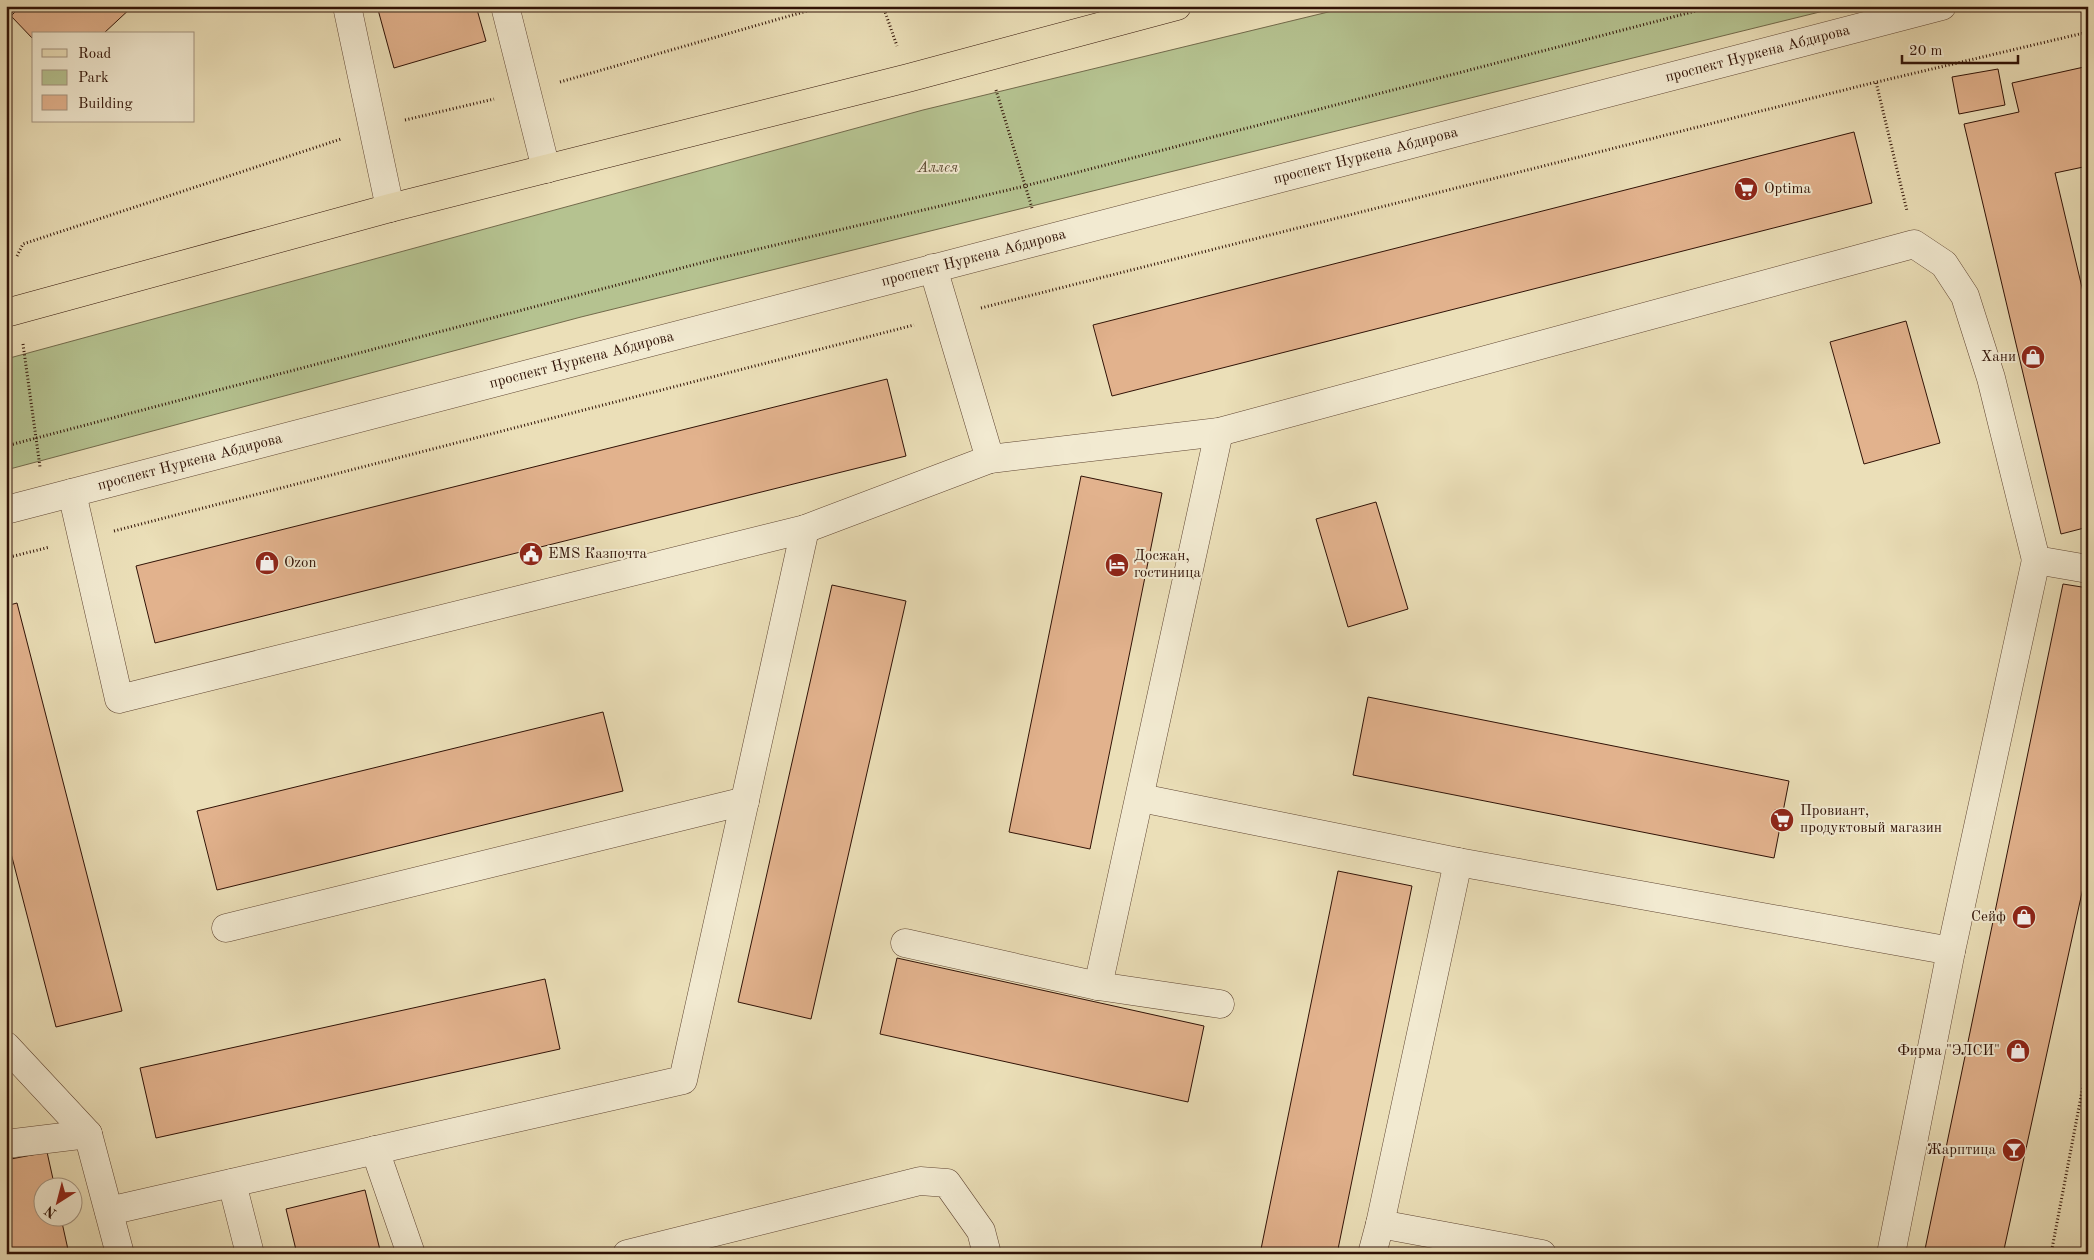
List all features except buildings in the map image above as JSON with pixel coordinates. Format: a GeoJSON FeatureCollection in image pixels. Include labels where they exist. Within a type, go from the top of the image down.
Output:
{"type":"FeatureCollection","features":[{"type":"Feature","properties":{"kind":"main road"},"geometry":{"type":"LineString","coordinates":[[6,313],[390,208],[908,78],[1177,6]]}},
{"type":"Feature","properties":{"kind":"street"},"geometry":{"type":"LineString","coordinates":[[347,6],[390,208]]}},
{"type":"Feature","properties":{"kind":"street"},"geometry":{"type":"LineString","coordinates":[[505,6],[546,169]]}},
{"type":"Feature","properties":{"kind":"street","name":"проспект Нуркена Абдирова"},"geometry":{"type":"LineString","coordinates":[[6,510],[1942,6]]}},
{"type":"Feature","properties":{"kind":"street"},"geometry":{"type":"LineString","coordinates":[[72,493],[119,699],[805,529],[903,490],[990,459],[1219,432],[1914,244],[1944,264],[1965,296],[1991,378],[2036,560],[1951,951],[1891,1254]]}},
{"type":"Feature","properties":{"kind":"street"},"geometry":{"type":"LineString","coordinates":[[934,268],[990,459]]}},
{"type":"Feature","properties":{"kind":"street"},"geometry":{"type":"LineString","coordinates":[[1098,986],[1141,798],[1219,432]]}},
{"type":"Feature","properties":{"kind":"street"},"geometry":{"type":"LineString","coordinates":[[109,1211],[683,1080],[805,529]]}},
{"type":"Feature","properties":{"kind":"street"},"geometry":{"type":"LineString","coordinates":[[2036,560],[2088,569]]}},
{"type":"Feature","properties":{"kind":"street"},"geometry":{"type":"LineString","coordinates":[[1141,798],[1458,862],[1951,951]]}},
{"type":"Feature","properties":{"kind":"street"},"geometry":{"type":"LineString","coordinates":[[226,928],[745,801]]}},
{"type":"Feature","properties":{"kind":"street"},"geometry":{"type":"LineString","coordinates":[[1372,1254],[1458,862]]}},
{"type":"Feature","properties":{"kind":"street"},"geometry":{"type":"LineString","coordinates":[[905,943],[1098,986],[1220,1004]]}},
{"type":"Feature","properties":{"kind":"street"},"geometry":{"type":"LineString","coordinates":[[6,1046],[88,1134],[120,1254]]}},
{"type":"Feature","properties":{"kind":"street"},"geometry":{"type":"LineString","coordinates":[[6,1144],[88,1134]]}},
{"type":"Feature","properties":{"kind":"street"},"geometry":{"type":"LineString","coordinates":[[375,1150],[411,1254]]}},
{"type":"Feature","properties":{"kind":"street"},"geometry":{"type":"LineString","coordinates":[[627,1254],[721,1242],[920,1181],[947,1183],[981,1231],[988,1254]]}},
{"type":"Feature","properties":{"kind":"street"},"geometry":{"type":"LineString","coordinates":[[232,1182],[250,1254]]}},
{"type":"Feature","properties":{"kind":"street"},"geometry":{"type":"LineString","coordinates":[[1380,1224],[1542,1254]]}},
{"type":"Feature","properties":{"kind":"path"},"geometry":{"type":"LineString","coordinates":[[17,256],[23,244],[373,128],[527,91],[824,6]]}},
{"type":"Feature","properties":{"kind":"path"},"geometry":{"type":"LineString","coordinates":[[883,6],[908,78]]}},
{"type":"Feature","properties":{"kind":"path"},"geometry":{"type":"LineString","coordinates":[[6,446],[712,260],[1025,186],[1715,6]]}},
{"type":"Feature","properties":{"kind":"path"},"geometry":{"type":"LineString","coordinates":[[6,558],[948,316],[1876,82],[2088,32]]}},
{"type":"Feature","properties":{"kind":"path"},"geometry":{"type":"LineString","coordinates":[[986,57],[1041,240]]}},
{"type":"Feature","properties":{"kind":"path"},"geometry":{"type":"LineString","coordinates":[[1876,82],[1914,244]]}},
{"type":"Feature","properties":{"kind":"path"},"geometry":{"type":"LineString","coordinates":[[23,343],[45,500]]}},
{"type":"Feature","properties":{"kind":"path"},"geometry":{"type":"LineString","coordinates":[[2051,1254],[2088,1060]]}},
{"type":"Feature","properties":{"kind":"green space","name":"Аллея"},"geometry":{"type":"Polygon","coordinates":[[[1353,6],[1844,6],[581,317],[6,470],[6,359],[923,110],[1353,6]]]}},
{"type":"Feature","properties":{"kind":"place","name":"Optima"},"geometry":{"type":"Point","coordinates":[1746,189]}},
{"type":"Feature","properties":{"kind":"place","name":"Хани"},"geometry":{"type":"Point","coordinates":[2033,357]}},
{"type":"Feature","properties":{"kind":"place","name":"EMS Казпочта"},"geometry":{"type":"Point","coordinates":[531,554]}},
{"type":"Feature","properties":{"kind":"place","name":"Ozon"},"geometry":{"type":"Point","coordinates":[267,563]}},
{"type":"Feature","properties":{"kind":"place","name":"Досжан, гостиница"},"geometry":{"type":"Point","coordinates":[1117,565]}},
{"type":"Feature","properties":{"kind":"place","name":"Провиант, продуктовый магазин"},"geometry":{"type":"Point","coordinates":[1782,820]}},
{"type":"Feature","properties":{"kind":"place","name":"Сейф"},"geometry":{"type":"Point","coordinates":[2024,917]}},
{"type":"Feature","properties":{"kind":"place","name":"Фирма \"ЭЛСИ\""},"geometry":{"type":"Point","coordinates":[2018,1051]}},
{"type":"Feature","properties":{"kind":"place","name":"Жарптица"},"geometry":{"type":"Point","coordinates":[2014,1150]}}]}
